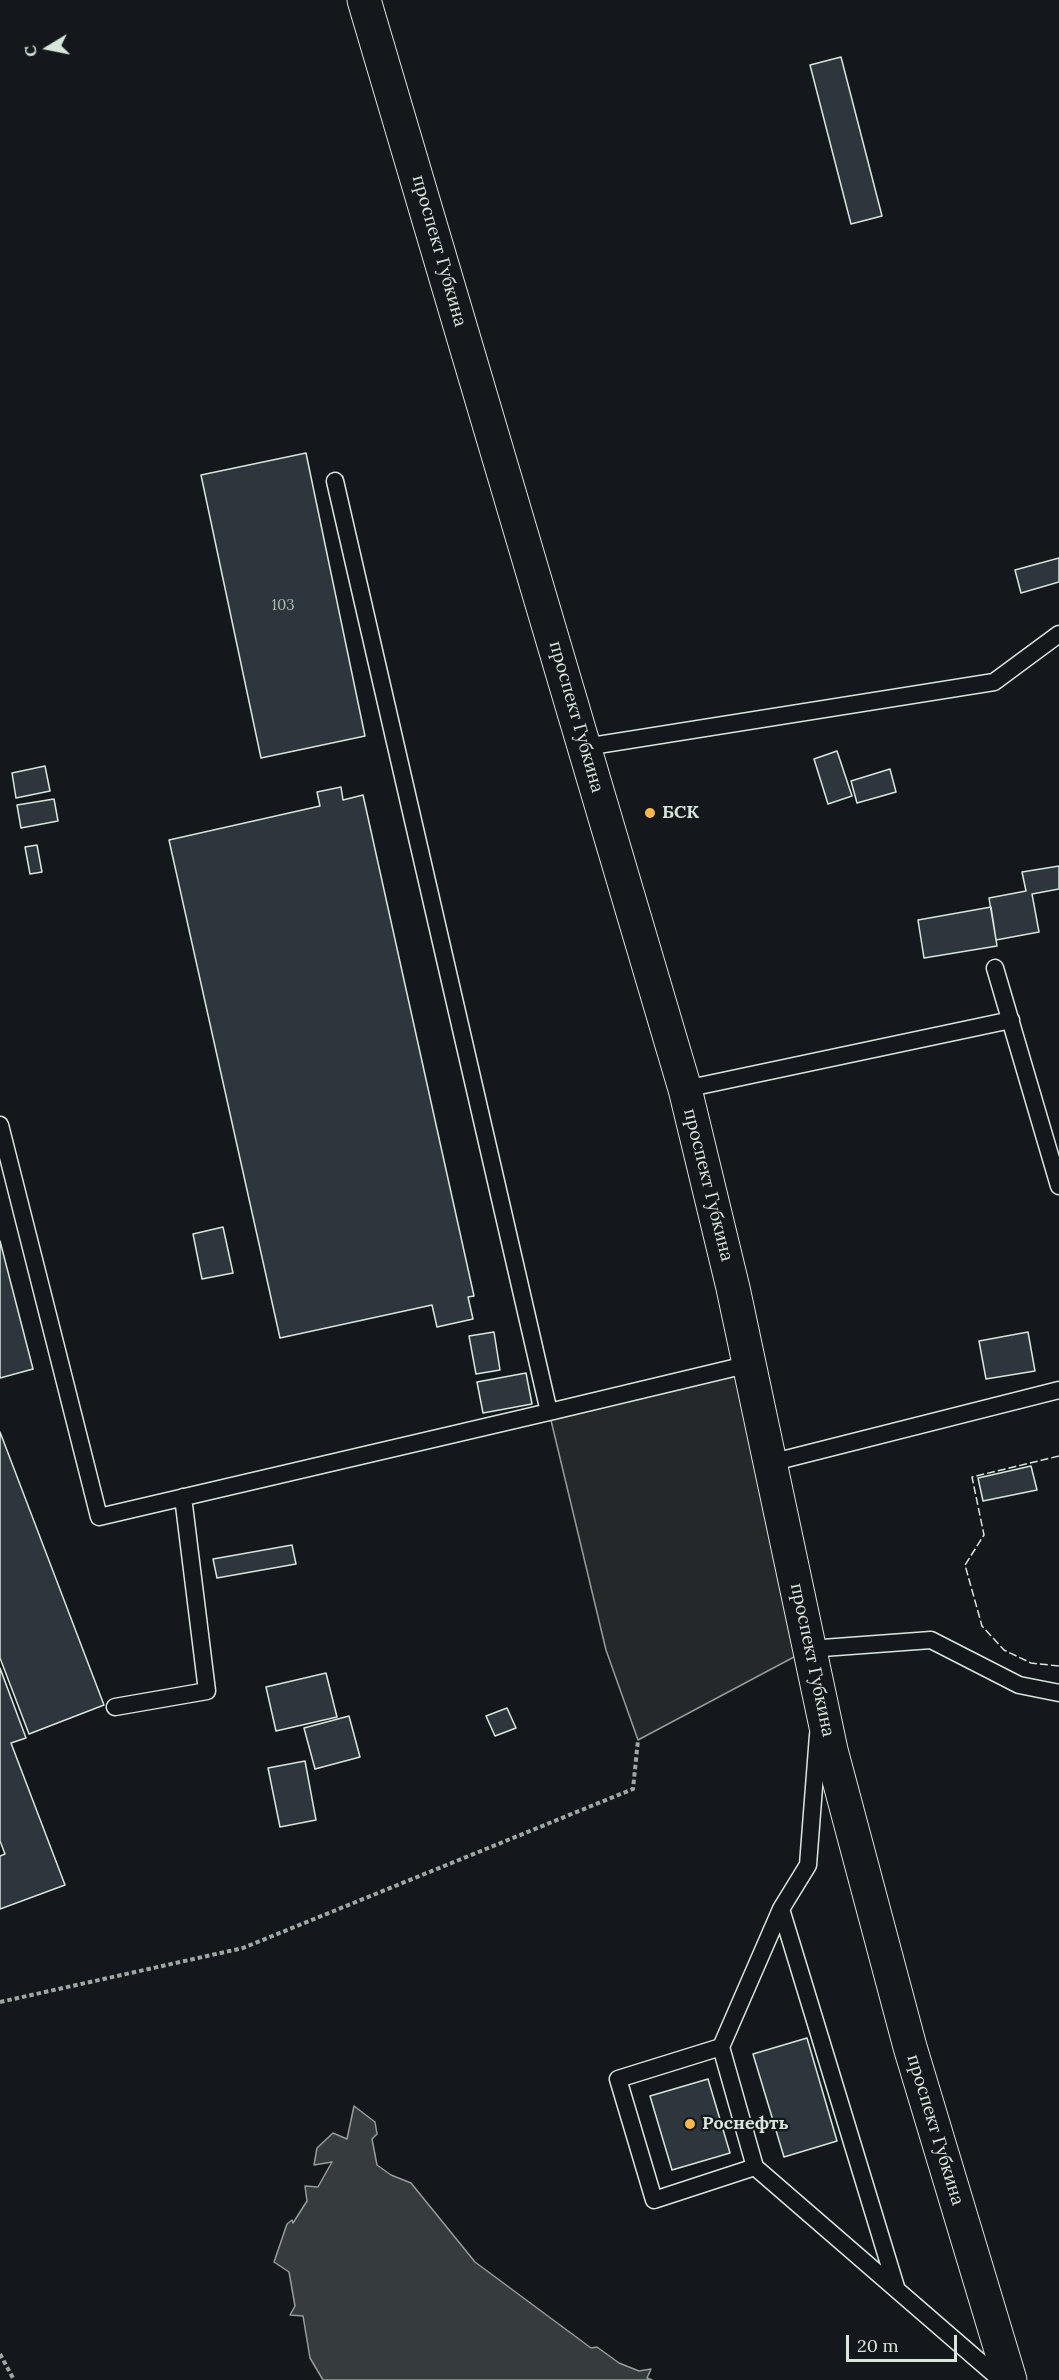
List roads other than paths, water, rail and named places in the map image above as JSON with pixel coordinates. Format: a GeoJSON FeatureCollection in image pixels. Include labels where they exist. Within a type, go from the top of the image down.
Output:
{"type":"FeatureCollection","features":[{"type":"Feature","properties":{"kind":"street","name":"проспект Губкина"},"geometry":{"type":"LineString","coordinates":[[364,0],[685,1089],[750,1364],[820,1702],[909,2047],[1010,2380]]}},
{"type":"Feature","properties":{"kind":"lane"},"geometry":{"type":"LineString","coordinates":[[335,481],[549,1412]]}},
{"type":"Feature","properties":{"kind":"lane"},"geometry":{"type":"LineString","coordinates":[[585,747],[994,682],[1059,634]]}},
{"type":"Feature","properties":{"kind":"lane"},"geometry":{"type":"LineString","coordinates":[[995,968],[1059,1186]]}},
{"type":"Feature","properties":{"kind":"lane"},"geometry":{"type":"LineString","coordinates":[[685,1089],[1011,1020]]}},
{"type":"Feature","properties":{"kind":"lane"},"geometry":{"type":"LineString","coordinates":[[0,1125],[99,1516],[750,1364]]}},
{"type":"Feature","properties":{"kind":"lane"},"geometry":{"type":"LineString","coordinates":[[770,1463],[1059,1390]]}},
{"type":"Feature","properties":{"kind":"lane"},"geometry":{"type":"LineString","coordinates":[[115,1707],[207,1691],[183,1497]]}},
{"type":"Feature","properties":{"kind":"lane"},"geometry":{"type":"LineString","coordinates":[[808,1649],[931,1640],[1019,1685],[1059,1693]]}},
{"type":"Feature","properties":{"kind":"lane"},"geometry":{"type":"LineString","coordinates":[[820,1702],[808,1865],[782,1909],[721,2047],[755,2167],[1001,2380]]}},
{"type":"Feature","properties":{"kind":"lane"},"geometry":{"type":"LineString","coordinates":[[782,1909],[896,2288]]}},
{"type":"Feature","properties":{"kind":"lane"},"geometry":{"type":"LineString","coordinates":[[721,2047],[618,2079],[654,2200],[755,2167]]}},
{"type":"Feature","properties":{"kind":"place","name":"БСК"},"geometry":{"type":"Point","coordinates":[650,813]}},
{"type":"Feature","properties":{"kind":"place","name":"Роснефть"},"geometry":{"type":"Point","coordinates":[690,2124]}}]}
